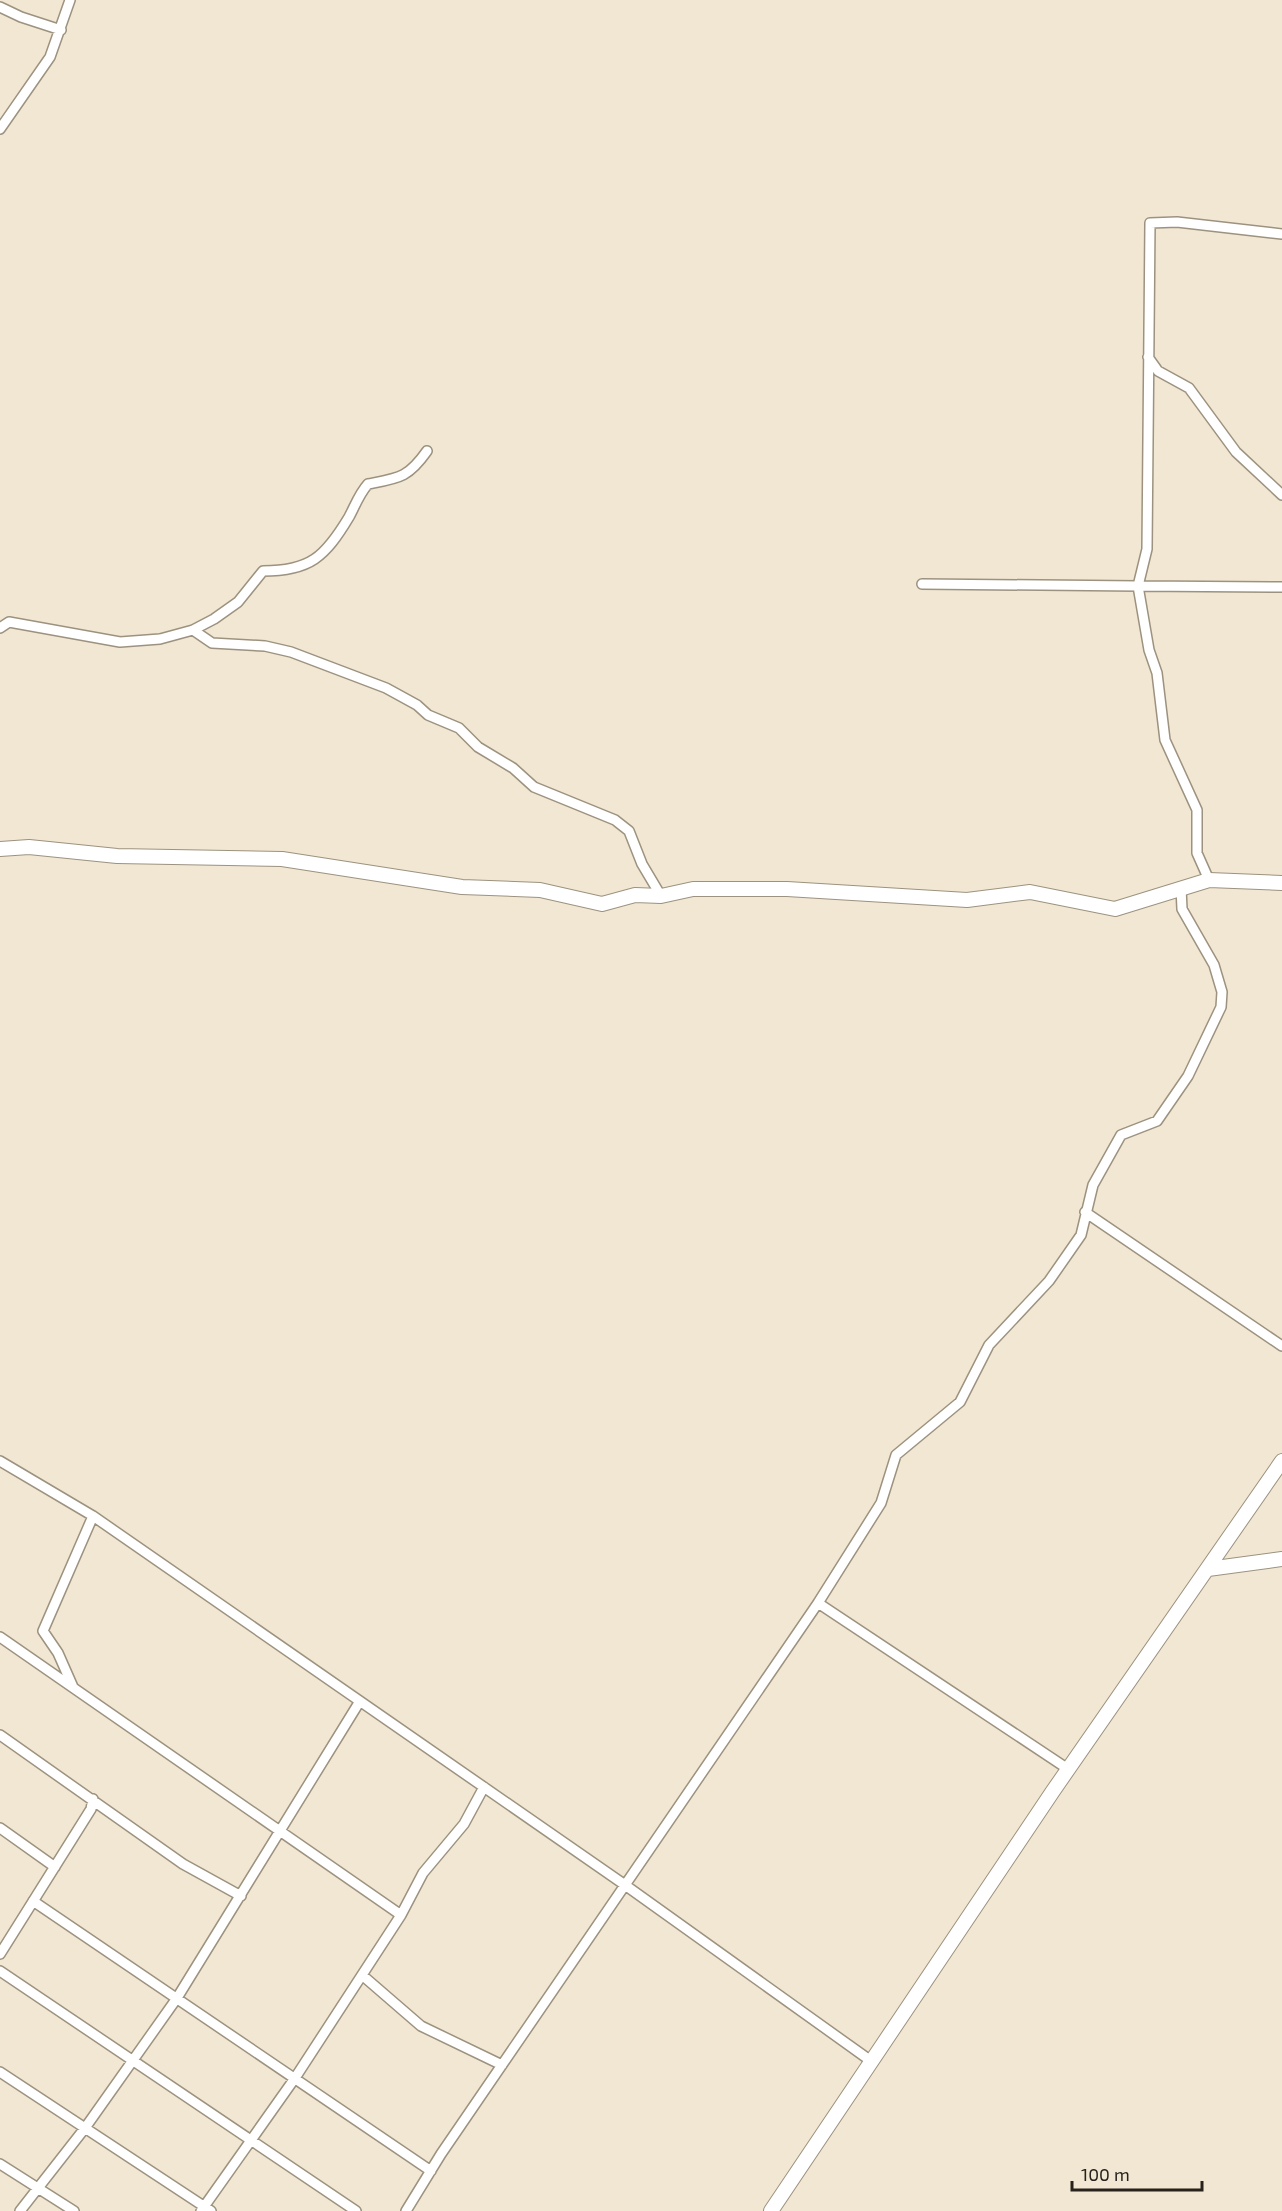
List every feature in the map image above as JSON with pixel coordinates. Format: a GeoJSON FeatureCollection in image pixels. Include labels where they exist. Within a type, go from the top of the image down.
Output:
{"type":"FeatureCollection","features":[{"type":"Feature","properties":{"kind":"street"},"geometry":{"type":"LineString","coordinates":[[0,129],[50,57],[70,0]]}},
{"type":"Feature","properties":{"kind":"street"},"geometry":{"type":"LineString","coordinates":[[0,7],[21,17],[61,30]]}},
{"type":"Feature","properties":{"kind":"street"},"geometry":{"type":"LineString","coordinates":[[1209,880],[1197,853],[1197,810],[1166,740],[1157,672],[1149,650],[1138,586],[1147,549],[1150,223],[1177,222],[1282,234]]}},
{"type":"Feature","properties":{"kind":"street"},"geometry":{"type":"LineString","coordinates":[[1148,357],[1158,370],[1189,388],[1236,452],[1282,495]]}},
{"type":"Feature","properties":{"kind":"street"},"geometry":{"type":"LineString","coordinates":[[0,628],[9,622],[120,642],[160,639],[193,630],[238,602],[263,571],[305,566],[318,559],[340,530],[368,484],[408,474],[427,452]]}},
{"type":"Feature","properties":{"kind":"street"},"geometry":{"type":"LineString","coordinates":[[922,584],[1282,587]]}},
{"type":"Feature","properties":{"kind":"street"},"geometry":{"type":"LineString","coordinates":[[193,630],[212,643],[265,646],[291,652],[386,688],[417,705],[428,716],[459,728],[478,747],[513,768],[534,787],[615,820],[629,831],[642,864],[661,896]]}},
{"type":"Feature","properties":{"kind":"street"},"geometry":{"type":"LineString","coordinates":[[0,849],[29,847],[117,856],[282,859],[462,887],[540,890],[602,904],[635,895],[661,896],[693,889],[787,889],[968,900],[1029,892],[1115,909],[1209,880],[1282,883]]}},
{"type":"Feature","properties":{"kind":"street"},"geometry":{"type":"LineString","coordinates":[[406,2211],[502,2065],[818,1603],[881,1503],[896,1455],[960,1402],[989,1345],[1049,1281],[1082,1235],[1085,1212],[1094,1185],[1121,1135],[1157,1121],[1188,1076],[1221,1007],[1222,992],[1214,965],[1182,909],[1181,888]]}},
{"type":"Feature","properties":{"kind":"street"},"geometry":{"type":"LineString","coordinates":[[1085,1212],[1282,1346]]}},
{"type":"Feature","properties":{"kind":"street"},"geometry":{"type":"LineString","coordinates":[[0,1461],[93,1516],[626,1885],[871,2061]]}},
{"type":"Feature","properties":{"kind":"street"},"geometry":{"type":"LineString","coordinates":[[771,2211],[1068,1769],[1282,1461]]}},
{"type":"Feature","properties":{"kind":"street"},"geometry":{"type":"LineString","coordinates":[[73,1687],[58,1653],[43,1631],[93,1516]]}},
{"type":"Feature","properties":{"kind":"street"},"geometry":{"type":"LineString","coordinates":[[1208,1569],[1282,1559]]}},
{"type":"Feature","properties":{"kind":"street"},"geometry":{"type":"LineString","coordinates":[[818,1603],[1068,1769]]}},
{"type":"Feature","properties":{"kind":"street"},"geometry":{"type":"LineString","coordinates":[[0,1637],[401,1915]]}},
{"type":"Feature","properties":{"kind":"street"},"geometry":{"type":"LineString","coordinates":[[20,2211],[36,2187],[85,2128],[177,1998],[360,1701]]}},
{"type":"Feature","properties":{"kind":"street"},"geometry":{"type":"LineString","coordinates":[[0,1736],[183,1864],[241,1896]]}},
{"type":"Feature","properties":{"kind":"street"},"geometry":{"type":"LineString","coordinates":[[0,2072],[206,2210],[401,1915],[423,1873],[464,1824],[484,1787]]}},
{"type":"Feature","properties":{"kind":"street"},"geometry":{"type":"LineString","coordinates":[[0,1954],[91,1809],[93,1799]]}},
{"type":"Feature","properties":{"kind":"street"},"geometry":{"type":"LineString","coordinates":[[0,1828],[55,1867]]}},
{"type":"Feature","properties":{"kind":"street"},"geometry":{"type":"LineString","coordinates":[[33,1901],[431,2170]]}},
{"type":"Feature","properties":{"kind":"street"},"geometry":{"type":"LineString","coordinates":[[0,1971],[356,2211]]}},
{"type":"Feature","properties":{"kind":"street"},"geometry":{"type":"LineString","coordinates":[[362,1975],[421,2026],[502,2065]]}},
{"type":"Feature","properties":{"kind":"street"},"geometry":{"type":"LineString","coordinates":[[0,2164],[74,2211]]}}]}
